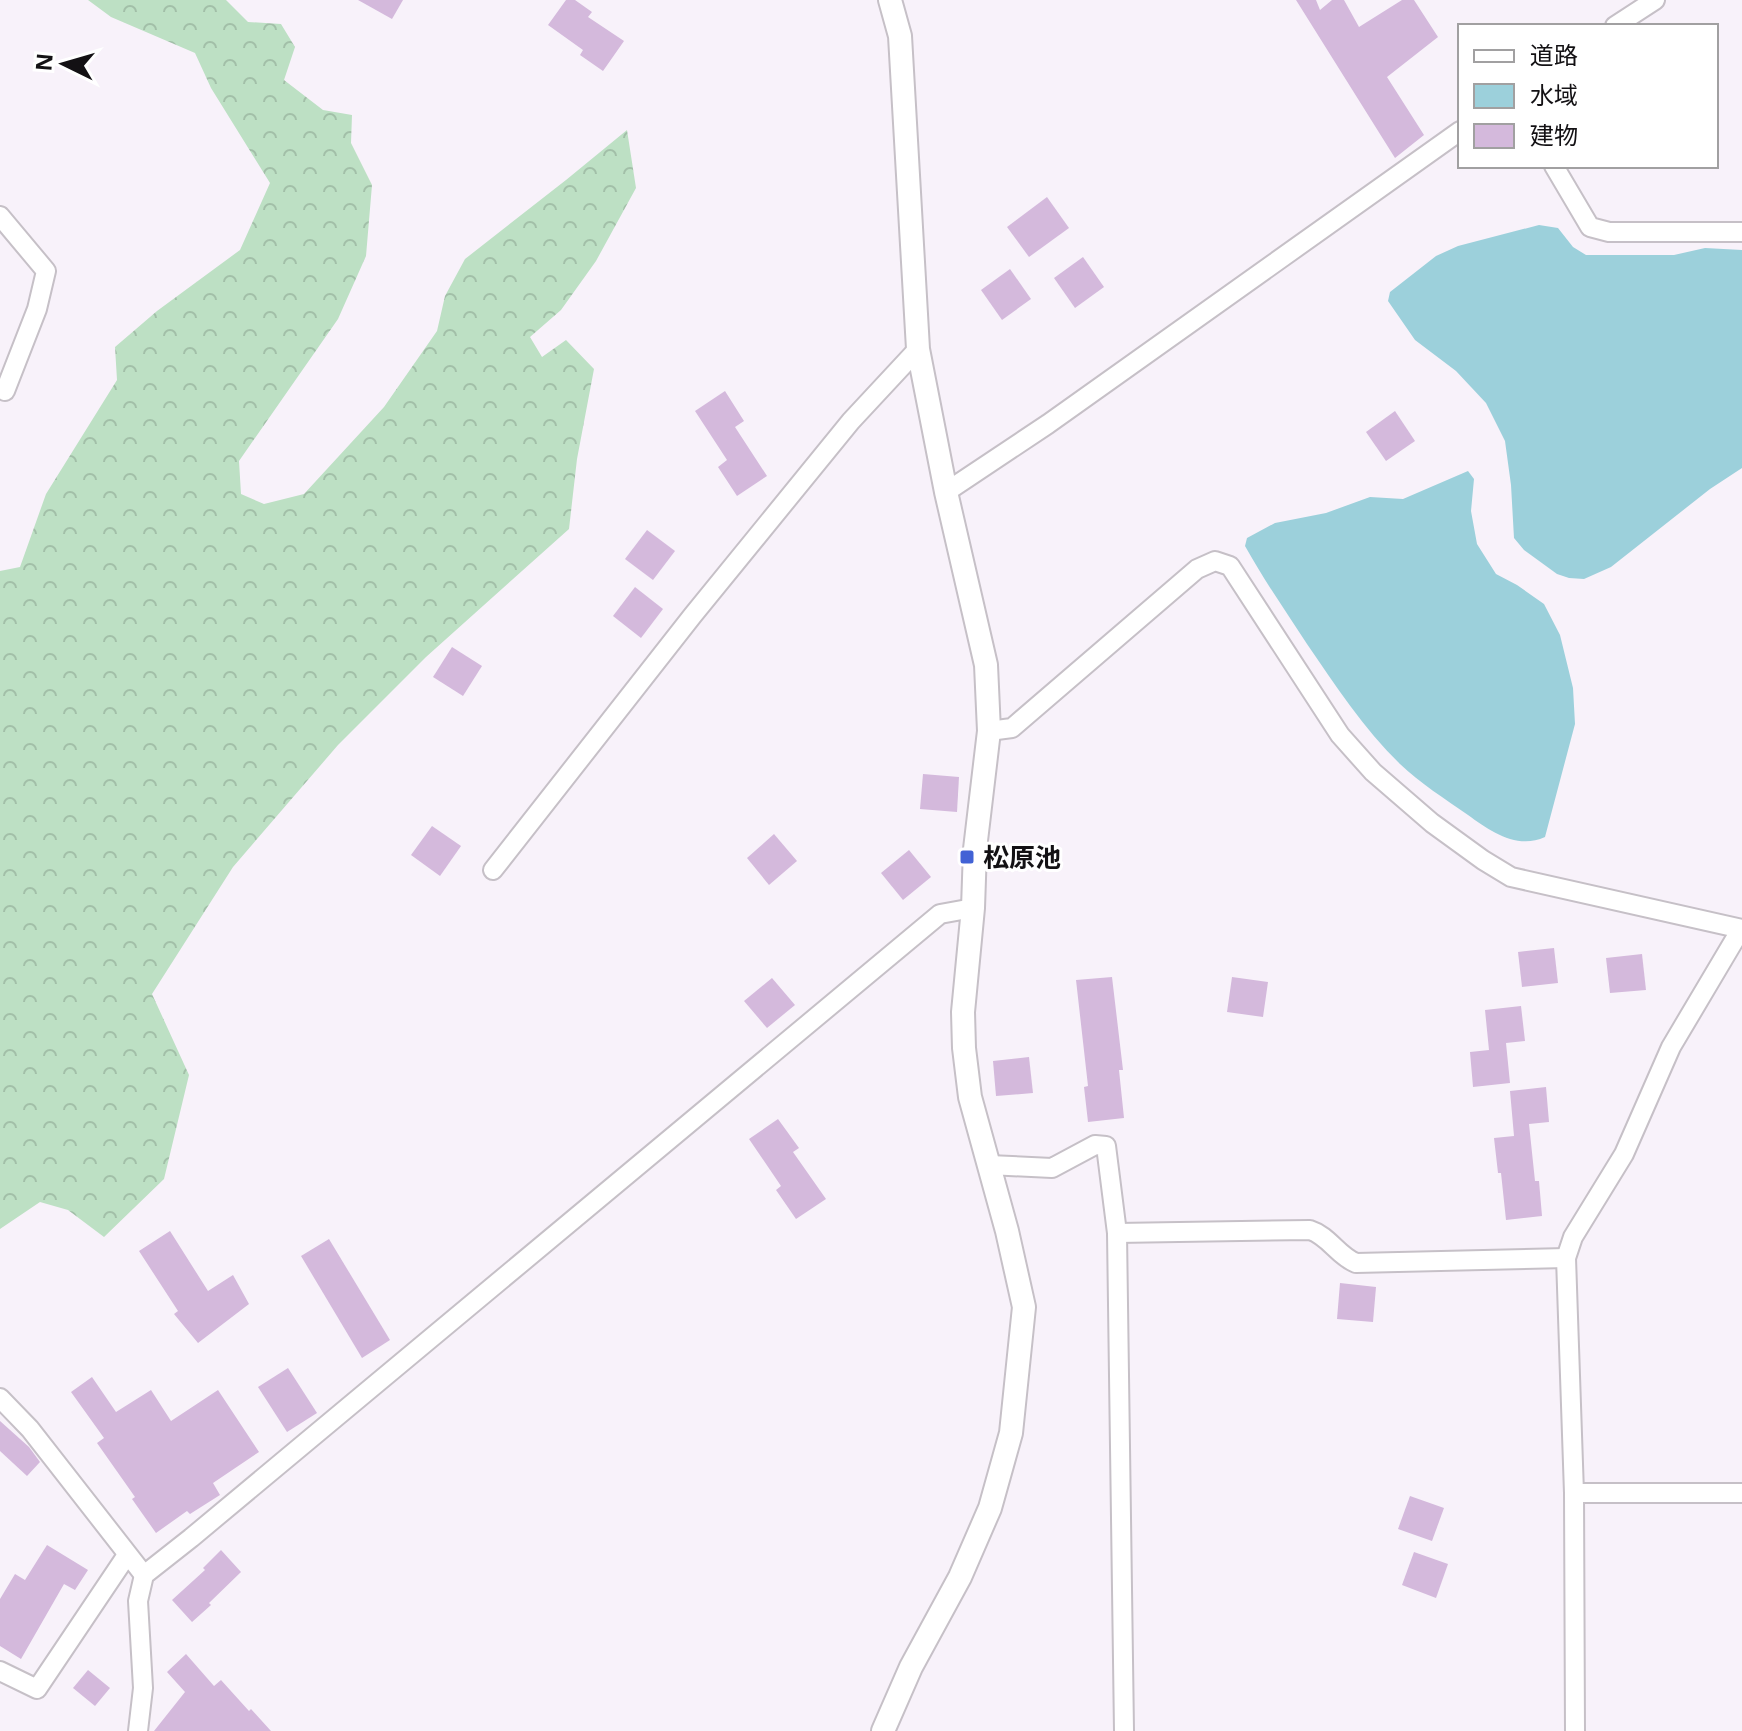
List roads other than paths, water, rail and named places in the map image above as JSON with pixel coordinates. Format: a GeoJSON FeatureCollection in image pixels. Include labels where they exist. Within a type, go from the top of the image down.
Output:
{"type":"FeatureCollection","features":[{"type":"Feature","properties":{"kind":"street"},"geometry":{"type":"LineString","coordinates":[[1618,24],[1655,0]]}},
{"type":"Feature","properties":{"kind":"street"},"geometry":{"type":"LineString","coordinates":[[883,1731],[911,1667],[960,1577],[990,1508],[1011,1433],[1024,1307],[970,1097],[964,1048],[963,1012],[975,849],[989,731],[986,665],[946,492],[918,349],[900,36],[887,2]]}},
{"type":"Feature","properties":{"kind":"street"},"geometry":{"type":"LineString","coordinates":[[946,492],[1048,424],[1458,132]]}},
{"type":"Feature","properties":{"kind":"street"},"geometry":{"type":"LineString","coordinates":[[1555,168],[1590,227],[1609,232],[1742,232]]}},
{"type":"Feature","properties":{"kind":"street"},"geometry":{"type":"LineString","coordinates":[[0,216],[46,271],[37,309],[5,391]]}},
{"type":"Feature","properties":{"kind":"street"},"geometry":{"type":"LineString","coordinates":[[493,870],[841,433],[918,349]]}},
{"type":"Feature","properties":{"kind":"street"},"geometry":{"type":"LineString","coordinates":[[989,731],[1012,728],[1197,569],[1215,561],[1230,566],[1340,735],[1373,772],[1432,823],[1483,860],[1511,877],[1742,929],[1671,1047],[1624,1154],[1573,1237],[1566,1258],[1574,1493],[1575,1731]]}},
{"type":"Feature","properties":{"kind":"street"},"geometry":{"type":"LineString","coordinates":[[138,1731],[143,1688],[138,1601],[144,1575],[940,914],[973,908]]}},
{"type":"Feature","properties":{"kind":"street"},"geometry":{"type":"LineString","coordinates":[[989,1165],[1052,1168],[1095,1145],[1106,1146],[1117,1233],[1124,1731]]}},
{"type":"Feature","properties":{"kind":"street"},"geometry":{"type":"LineString","coordinates":[[1117,1233],[1310,1230],[1319,1233],[1347,1260],[1356,1263],[1566,1258]]}},
{"type":"Feature","properties":{"kind":"street"},"geometry":{"type":"LineString","coordinates":[[0,1398],[30,1429],[144,1575]]}},
{"type":"Feature","properties":{"kind":"street"},"geometry":{"type":"LineString","coordinates":[[1574,1493],[1742,1493]]}},
{"type":"Feature","properties":{"kind":"street"},"geometry":{"type":"LineString","coordinates":[[0,1671],[37,1689],[127,1555]]}},
{"type":"Feature","properties":{"kind":"water"},"geometry":{"type":"Polygon","coordinates":[[[1539,225],[1558,228],[1573,247],[1586,255],[1674,255],[1705,248],[1742,250],[1742,468],[1710,489],[1611,567],[1584,579],[1557,574],[1524,550],[1514,538],[1505,441],[1486,403],[1456,371],[1415,340],[1388,301],[1390,292],[1436,256],[1458,246],[1539,225]]]}},
{"type":"Feature","properties":{"kind":"water"},"geometry":{"type":"Polygon","coordinates":[[[1468,471],[1474,479],[1471,511],[1477,544],[1496,574],[1544,604],[1560,635],[1573,688],[1575,724],[1545,837],[1535,840],[1514,840],[1495,832],[1433,791],[1400,764],[1339,691],[1245,546],[1247,538],[1275,523],[1326,513],[1370,497],[1403,499],[1468,471]]]}},
{"type":"Feature","properties":{"kind":"place","name":"松原池"},"geometry":{"type":"Point","coordinates":[967,857]}}]}
